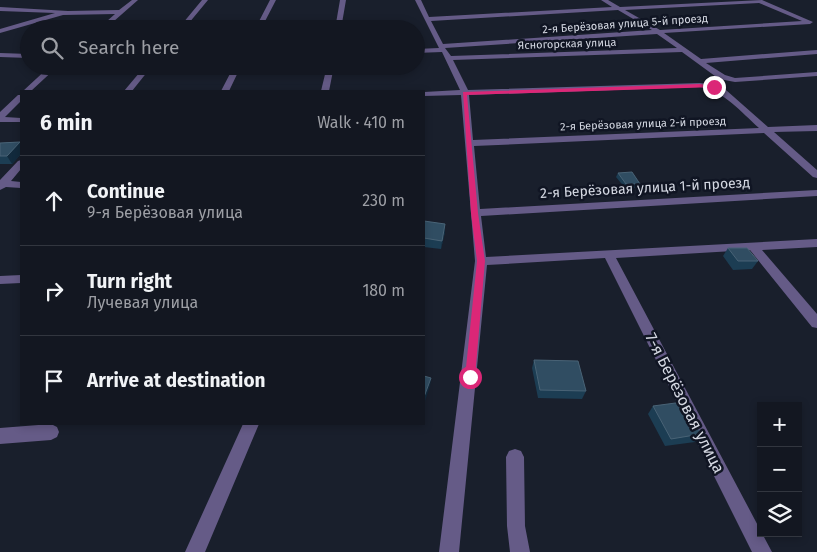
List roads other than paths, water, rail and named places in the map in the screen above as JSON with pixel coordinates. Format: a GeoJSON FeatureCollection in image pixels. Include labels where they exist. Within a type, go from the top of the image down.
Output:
{"type":"FeatureCollection","features":[{"type":"Feature","properties":{"kind":"street"},"geometry":{"type":"LineString","coordinates":[[112,20],[134,0]]}},
{"type":"Feature","properties":{"kind":"street"},"geometry":{"type":"LineString","coordinates":[[188,20],[205,0]]}},
{"type":"Feature","properties":{"kind":"street"},"geometry":{"type":"LineString","coordinates":[[263,20],[274,0]]}},
{"type":"Feature","properties":{"kind":"street"},"geometry":{"type":"LineString","coordinates":[[340,20],[343,0]]}},
{"type":"Feature","properties":{"kind":"street"},"geometry":{"type":"LineString","coordinates":[[418,0],[442,48],[450,58],[465,94],[481,261],[449,552]]}},
{"type":"Feature","properties":{"kind":"street"},"geometry":{"type":"LineString","coordinates":[[604,0],[657,31],[722,77],[735,80],[817,74]]}},
{"type":"Feature","properties":{"kind":"street"},"geometry":{"type":"LineString","coordinates":[[427,19],[758,0],[817,25]]}},
{"type":"Feature","properties":{"kind":"street"},"geometry":{"type":"LineString","coordinates":[[0,9],[66,12],[64,13]]}},
{"type":"Feature","properties":{"kind":"street"},"geometry":{"type":"LineString","coordinates":[[39,20],[64,13],[122,12]]}},
{"type":"Feature","properties":{"kind":"street","name":"2-я Берёзовая улица 5-й проезд"},"geometry":{"type":"LineString","coordinates":[[425,50],[657,31],[810,22]]}},
{"type":"Feature","properties":{"kind":"street"},"geometry":{"type":"LineString","coordinates":[[0,31],[20,25]]}},
{"type":"Feature","properties":{"kind":"street","name":"Ясногорская улица"},"geometry":{"type":"LineString","coordinates":[[450,58],[685,50]]}},
{"type":"Feature","properties":{"kind":"street"},"geometry":{"type":"LineString","coordinates":[[701,61],[817,52]]}},
{"type":"Feature","properties":{"kind":"street"},"geometry":{"type":"LineString","coordinates":[[0,55],[20,56]]}},
{"type":"Feature","properties":{"kind":"street"},"geometry":{"type":"LineString","coordinates":[[28,90],[45,75]]}},
{"type":"Feature","properties":{"kind":"street"},"geometry":{"type":"LineString","coordinates":[[129,90],[141,75]]}},
{"type":"Feature","properties":{"kind":"street"},"geometry":{"type":"LineString","coordinates":[[226,90],[233,75]]}},
{"type":"Feature","properties":{"kind":"street"},"geometry":{"type":"LineString","coordinates":[[325,90],[329,75]]}},
{"type":"Feature","properties":{"kind":"street"},"geometry":{"type":"LineString","coordinates":[[425,94],[700,85],[714,87],[723,92],[817,175]]}},
{"type":"Feature","properties":{"kind":"street"},"geometry":{"type":"LineString","coordinates":[[0,118],[20,98]]}},
{"type":"Feature","properties":{"kind":"street"},"geometry":{"type":"LineString","coordinates":[[0,118],[20,120]]}},
{"type":"Feature","properties":{"kind":"street","name":"2-я Берёзовая улица 2-й проезд"},"geometry":{"type":"LineString","coordinates":[[469,143],[817,128]]}},
{"type":"Feature","properties":{"kind":"street"},"geometry":{"type":"LineString","coordinates":[[1,185],[20,165]]}},
{"type":"Feature","properties":{"kind":"street"},"geometry":{"type":"LineString","coordinates":[[1,185],[20,185]]}},
{"type":"Feature","properties":{"kind":"street","name":"2-я Берёзовая улица 1-й проезд"},"geometry":{"type":"LineString","coordinates":[[475,213],[817,194]]}},
{"type":"Feature","properties":{"kind":"street"},"geometry":{"type":"LineString","coordinates":[[481,261],[817,242]]}},
{"type":"Feature","properties":{"kind":"street"},"geometry":{"type":"LineString","coordinates":[[752,245],[817,323]]}},
{"type":"Feature","properties":{"kind":"street","name":"7-я Берёзовая улица"},"geometry":{"type":"LineString","coordinates":[[609,255],[762,552]]}},
{"type":"Feature","properties":{"kind":"street"},"geometry":{"type":"LineString","coordinates":[[0,280],[20,279]]}},
{"type":"Feature","properties":{"kind":"street"},"geometry":{"type":"LineString","coordinates":[[195,552],[251,425]]}},
{"type":"Feature","properties":{"kind":"street"},"geometry":{"type":"LineString","coordinates":[[0,436],[51,432]]}},
{"type":"Feature","properties":{"kind":"street"},"geometry":{"type":"LineString","coordinates":[[516,457],[516,526],[520,552]]}}]}
